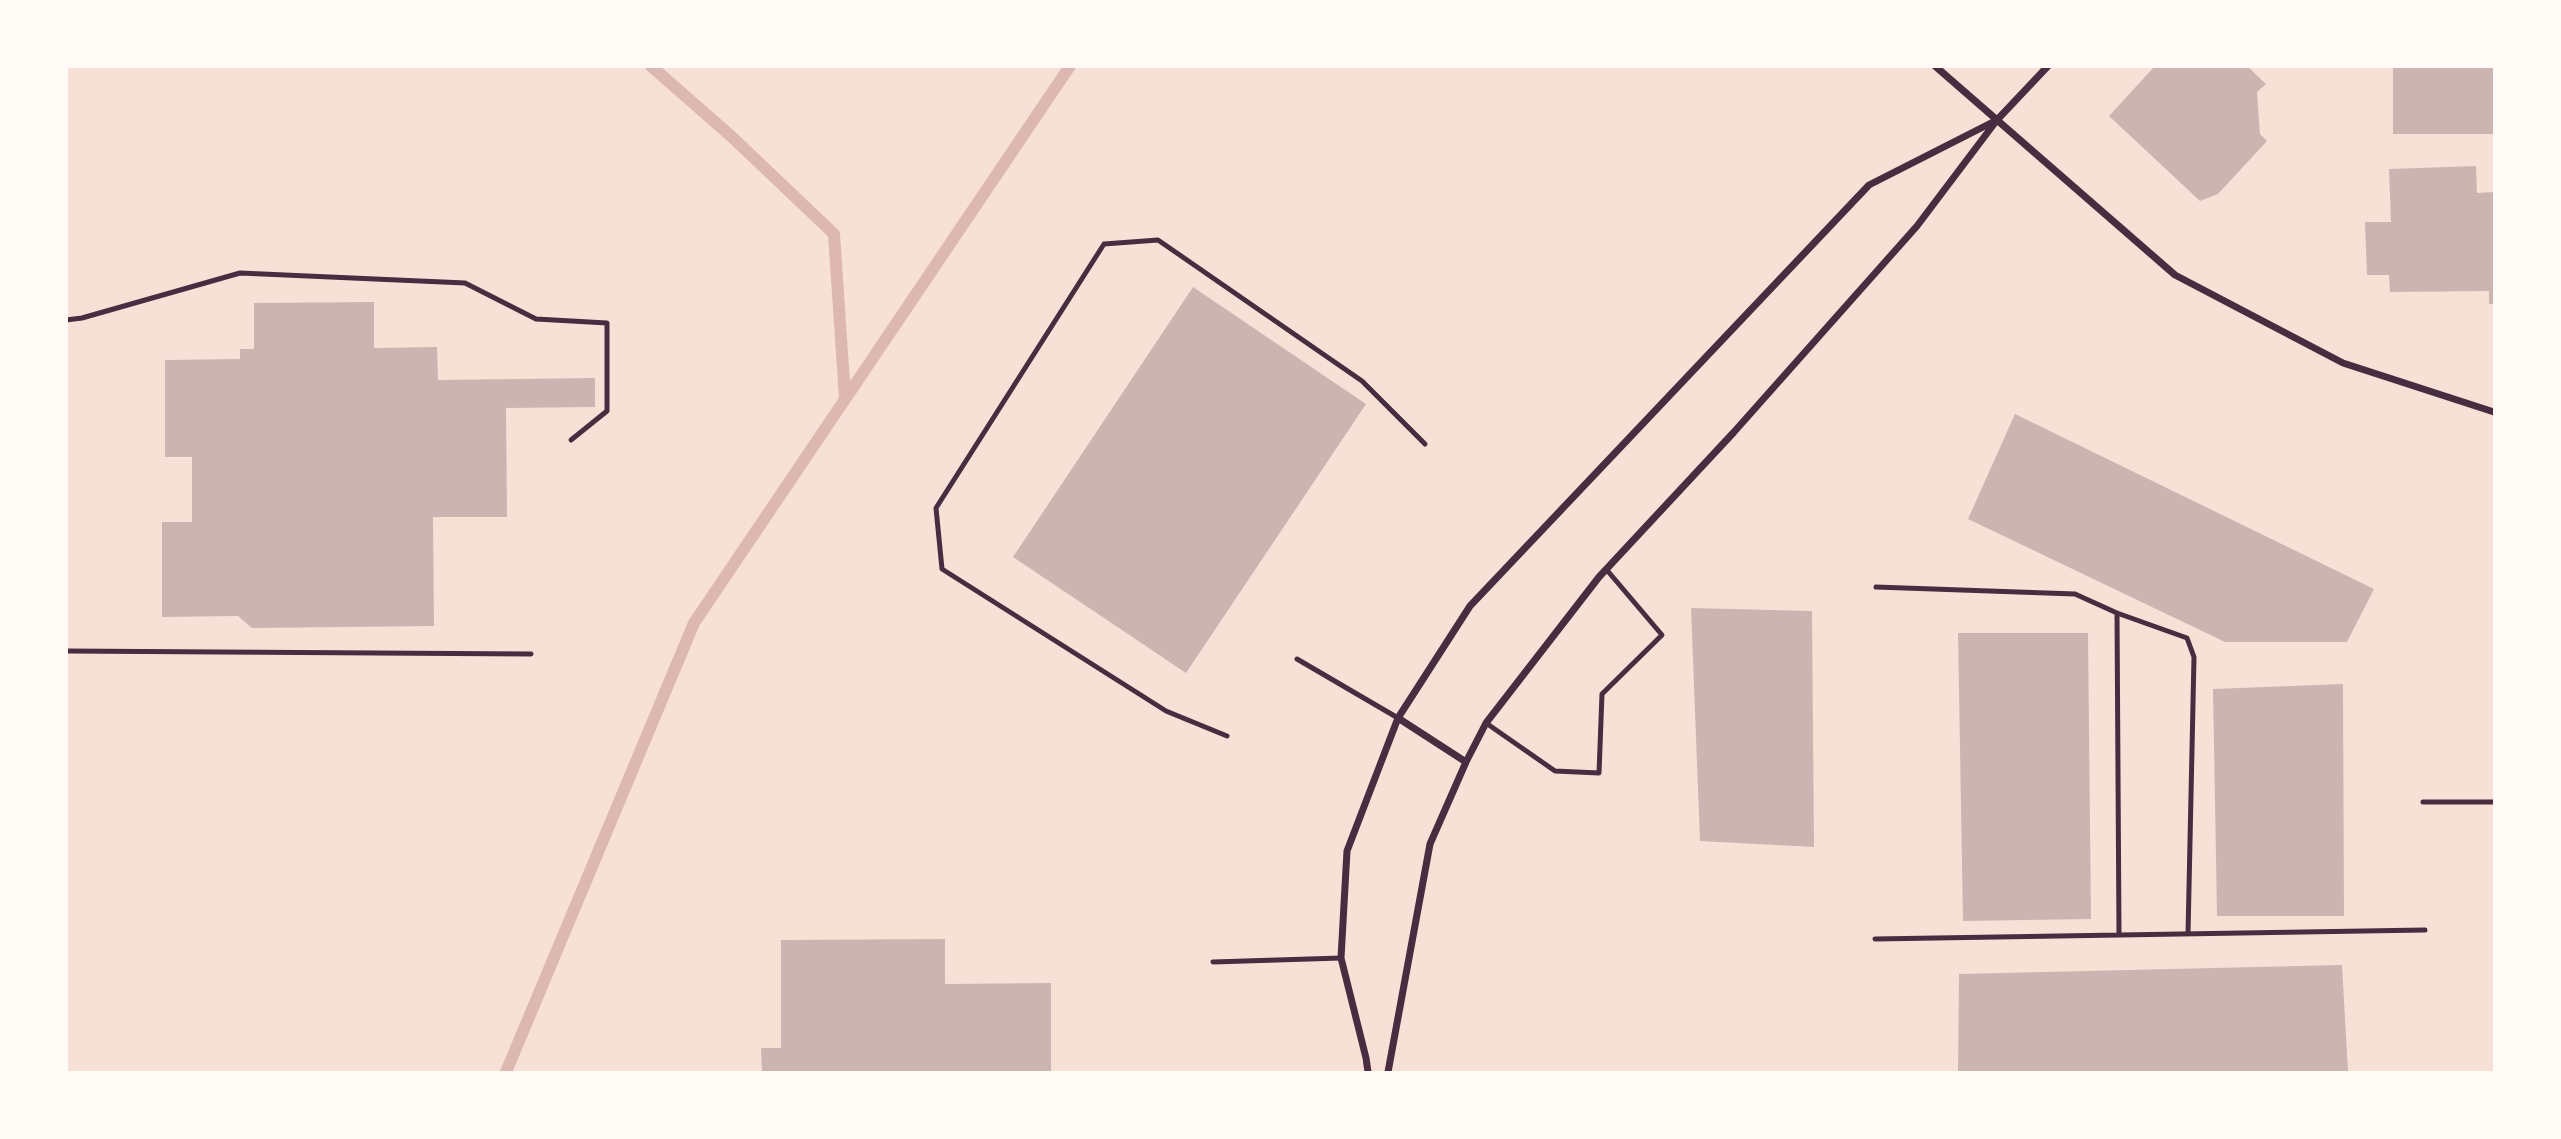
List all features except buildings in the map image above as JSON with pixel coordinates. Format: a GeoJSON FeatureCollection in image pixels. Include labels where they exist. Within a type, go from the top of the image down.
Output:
{"type":"FeatureCollection","features":[{"type":"Feature","properties":{"kind":"street"},"geometry":{"type":"LineString","coordinates":[[1935,66],[2175,275],[2343,363],[2494,412]]}},
{"type":"Feature","properties":{"kind":"street"},"geometry":{"type":"LineString","coordinates":[[1388,1073],[1430,844],[1486,723],[1606,569],[1734,432],[1917,226],[1997,120],[2048,66]]}},
{"type":"Feature","properties":{"kind":"street"},"geometry":{"type":"LineString","coordinates":[[1368,1073],[1341,958],[1347,851],[1398,718],[1470,606],[1868,185],[1997,120]]}},
{"type":"Feature","properties":{"kind":"street"},"geometry":{"type":"LineString","coordinates":[[1398,718],[1466,762]]}},
{"type":"Feature","properties":{"kind":"lane"},"geometry":{"type":"LineString","coordinates":[[1227,736],[1166,711],[942,569],[936,508],[1104,244],[1158,240],[1362,381],[1425,444]]}},
{"type":"Feature","properties":{"kind":"lane"},"geometry":{"type":"LineString","coordinates":[[66,320],[82,318],[240,273],[465,283],[536,319],[607,323],[607,411],[571,440]]}},
{"type":"Feature","properties":{"kind":"lane"},"geometry":{"type":"LineString","coordinates":[[1486,723],[1555,771],[1599,773],[1602,694],[1662,635],[1606,569]]}},
{"type":"Feature","properties":{"kind":"lane"},"geometry":{"type":"LineString","coordinates":[[1876,587],[2075,594],[2117,613],[2187,638],[2194,657],[2188,934]]}},
{"type":"Feature","properties":{"kind":"lane"},"geometry":{"type":"LineString","coordinates":[[2117,613],[2119,935]]}},
{"type":"Feature","properties":{"kind":"lane"},"geometry":{"type":"LineString","coordinates":[[66,651],[531,654]]}},
{"type":"Feature","properties":{"kind":"lane"},"geometry":{"type":"LineString","coordinates":[[1297,659],[1398,718]]}},
{"type":"Feature","properties":{"kind":"lane"},"geometry":{"type":"LineString","coordinates":[[2423,802],[2494,802]]}},
{"type":"Feature","properties":{"kind":"lane"},"geometry":{"type":"LineString","coordinates":[[1875,939],[2425,930]]}},
{"type":"Feature","properties":{"kind":"lane"},"geometry":{"type":"LineString","coordinates":[[1213,962],[1341,958]]}},
{"type":"Feature","properties":{"kind":"waterway"},"geometry":{"type":"LineString","coordinates":[[651,66],[732,137],[834,234],[845,398]]}},
{"type":"Feature","properties":{"kind":"waterway"},"geometry":{"type":"LineString","coordinates":[[506,1072],[694,623],[1070,66]]}}]}
